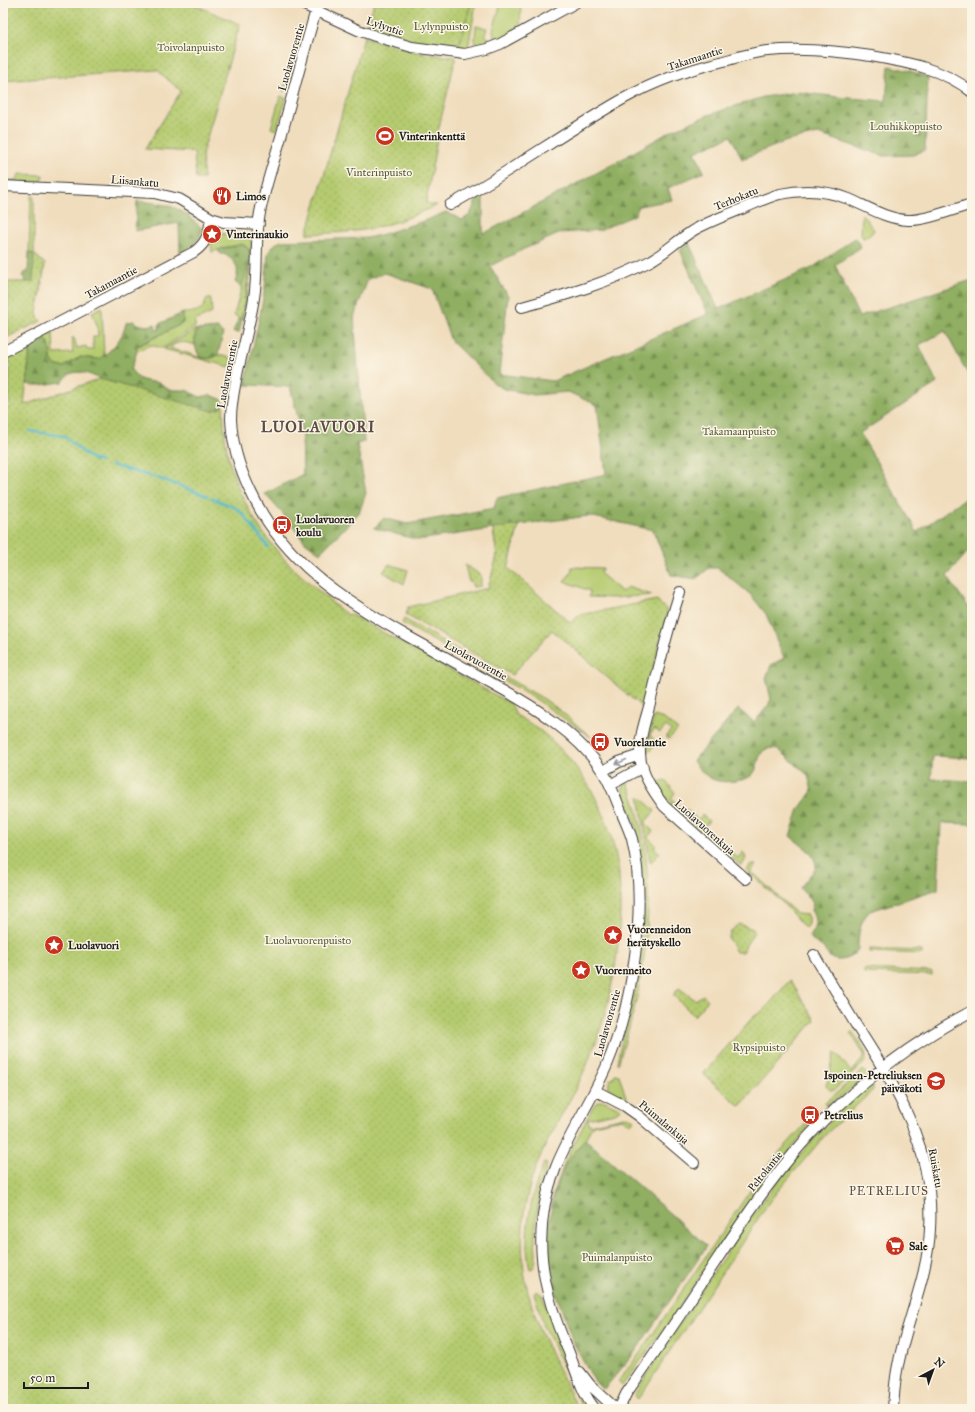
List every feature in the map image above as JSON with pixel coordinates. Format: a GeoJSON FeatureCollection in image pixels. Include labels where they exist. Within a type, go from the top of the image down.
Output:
{"type":"FeatureCollection","features":[{"type":"Feature","properties":{"kind":"street","name":"Lylyntie"},"geometry":{"type":"LineString","coordinates":[[300,3],[317,7],[358,30],[392,42],[412,47],[465,54],[487,49],[500,44],[575,3]]}},
{"type":"Feature","properties":{"kind":"street","name":"Luolavuorentie"},"geometry":{"type":"LineString","coordinates":[[317,7],[260,211],[258,224],[257,278],[254,299],[233,393],[231,415],[234,442],[243,474],[258,508],[276,534],[293,554],[318,578],[351,603],[512,694],[533,707],[568,734],[603,771],[610,784],[631,837],[637,882],[637,928],[632,974],[624,1013],[609,1060],[596,1091],[556,1166],[545,1201],[541,1234],[541,1256],[544,1280],[556,1324],[588,1399],[595,1409]]}},
{"type":"Feature","properties":{"kind":"street","name":"Takamaantie"},"geometry":{"type":"LineString","coordinates":[[450,205],[626,98],[685,72],[740,56],[767,51],[798,50],[885,58],[911,64],[942,74],[972,92]]}},
{"type":"Feature","properties":{"kind":"street","name":"Liisankatu"},"geometry":{"type":"LineString","coordinates":[[3,186],[154,193],[179,199],[211,218],[224,222],[258,224]]}},
{"type":"Feature","properties":{"kind":"street","name":"Terhokatu"},"geometry":{"type":"LineString","coordinates":[[522,307],[582,290],[597,284],[663,253],[707,223],[779,194],[810,190],[828,192],[849,199],[893,218],[909,221],[923,219],[972,204]]}},
{"type":"Feature","properties":{"kind":"street","name":"Takamaantie"},"geometry":{"type":"LineString","coordinates":[[3,352],[190,255],[200,248],[207,239],[211,218]]}},
{"type":"Feature","properties":{"kind":"street"},"geometry":{"type":"LineString","coordinates":[[610,784],[642,767],[640,743],[680,592]]}},
{"type":"Feature","properties":{"kind":"street"},"geometry":{"type":"LineString","coordinates":[[603,771],[619,762],[640,755]]}},
{"type":"Feature","properties":{"kind":"street","name":"Luolavuorenkuja"},"geometry":{"type":"LineString","coordinates":[[642,767],[651,788],[671,814],[746,879]]}},
{"type":"Feature","properties":{"kind":"street","name":"Ruiskatu"},"geometry":{"type":"LineString","coordinates":[[814,955],[883,1068],[908,1113],[923,1154],[930,1207],[930,1229],[922,1279],[898,1361],[891,1409]]}},
{"type":"Feature","properties":{"kind":"street","name":"Peltolantie"},"geometry":{"type":"LineString","coordinates":[[614,1408],[626,1394],[765,1189],[824,1120],[883,1068],[926,1037],[972,1011]]}},
{"type":"Feature","properties":{"kind":"street","name":"Puimalankuja"},"geometry":{"type":"LineString","coordinates":[[596,1091],[636,1114],[694,1163]]}},
{"type":"Feature","properties":{"kind":"street","name":"Luolavuorentie"},"geometry":{"type":"LineString","coordinates":[[574,1364],[590,1385],[614,1408]]}},
{"type":"Feature","properties":{"kind":"green space","name":"Toivolanpuisto"},"geometry":{"type":"Polygon","coordinates":[[[3,3],[190,3],[240,24],[202,155],[204,179],[196,179],[194,152],[145,149],[181,91],[157,70],[3,81],[3,3]]]}},
{"type":"Feature","properties":{"kind":"green space","name":"Lylynpuisto"},"geometry":{"type":"Polygon","coordinates":[[[374,3],[471,3],[458,49],[446,49],[411,43],[367,28],[374,3]]]}},
{"type":"Feature","properties":{"kind":"green space"},"geometry":{"type":"Polygon","coordinates":[[[471,3],[475,3],[475,9],[468,48],[458,49],[471,3]]]}},
{"type":"Feature","properties":{"kind":"green space"},"geometry":{"type":"Polygon","coordinates":[[[501,3],[534,3],[534,5],[521,4],[520,30],[501,39],[500,37],[496,39],[494,37],[493,30],[501,3]]]}},
{"type":"Feature","properties":{"kind":"green space"},"geometry":{"type":"Polygon","coordinates":[[[476,26],[487,28],[485,35],[489,38],[488,45],[474,47],[476,26]]]}},
{"type":"Feature","properties":{"kind":"green space","name":"Vinterinpuisto"},"geometry":{"type":"Polygon","coordinates":[[[364,37],[425,54],[456,57],[439,127],[426,203],[437,205],[382,226],[349,232],[307,234],[364,37]]]}},
{"type":"Feature","properties":{"kind":"green space"},"geometry":{"type":"Polygon","coordinates":[[[296,51],[299,54],[288,90],[283,91],[293,52],[296,51]]]}},
{"type":"Feature","properties":{"kind":"green space","name":"Takamaanpuisto"},"geometry":{"type":"Polygon","coordinates":[[[889,66],[928,77],[925,150],[913,155],[884,156],[818,134],[787,141],[742,159],[731,136],[695,152],[704,172],[668,188],[672,200],[639,206],[635,215],[600,230],[561,233],[490,266],[508,296],[499,374],[553,381],[708,314],[680,250],[689,243],[718,309],[812,268],[855,238],[861,247],[835,265],[859,317],[972,280],[972,382],[945,331],[919,345],[937,383],[860,433],[917,532],[970,495],[972,492],[972,547],[947,576],[972,612],[972,758],[933,756],[931,779],[972,781],[972,824],[941,823],[938,889],[870,911],[863,919],[861,924],[858,949],[850,957],[838,960],[829,957],[822,947],[813,941],[810,936],[814,930],[815,923],[811,910],[813,903],[800,888],[816,868],[815,862],[811,853],[790,836],[799,809],[812,791],[808,775],[778,749],[771,748],[762,752],[753,774],[743,780],[722,782],[716,780],[702,772],[693,761],[738,709],[754,722],[768,706],[771,699],[766,678],[771,665],[784,658],[766,614],[750,594],[718,568],[709,568],[696,579],[671,575],[653,530],[589,516],[519,525],[508,568],[495,566],[497,556],[493,529],[418,540],[374,528],[384,518],[407,524],[494,508],[497,498],[606,474],[597,405],[568,392],[534,395],[504,389],[495,384],[451,341],[432,289],[385,273],[368,279],[354,317],[364,442],[357,444],[366,493],[359,513],[320,553],[305,542],[265,494],[303,474],[302,433],[290,387],[245,385],[265,288],[268,253],[275,244],[281,241],[367,238],[384,234],[446,212],[462,220],[470,215],[477,199],[483,196],[483,234],[673,130],[708,115],[763,97],[798,92],[886,101],[889,66]]]}},
{"type":"Feature","properties":{"kind":"green space"},"geometry":{"type":"Polygon","coordinates":[[[282,96],[286,99],[276,130],[271,128],[280,97],[282,96]]]}},
{"type":"Feature","properties":{"kind":"green space"},"geometry":{"type":"Polygon","coordinates":[[[19,174],[43,175],[42,180],[37,182],[4,181],[17,180],[19,174]]]}},
{"type":"Feature","properties":{"kind":"green space"},"geometry":{"type":"Polygon","coordinates":[[[31,196],[34,196],[34,254],[29,253],[31,196]]]}},
{"type":"Feature","properties":{"kind":"green space"},"geometry":{"type":"Polygon","coordinates":[[[137,201],[157,203],[180,210],[202,229],[199,237],[180,254],[179,223],[135,231],[137,201]]]}},
{"type":"Feature","properties":{"kind":"green space"},"geometry":{"type":"Polygon","coordinates":[[[862,214],[874,230],[871,234],[863,238],[861,234],[862,214]]]}},
{"type":"Feature","properties":{"kind":"green space"},"geometry":{"type":"Polygon","coordinates":[[[216,233],[251,237],[251,257],[248,248],[244,245],[226,247],[212,252],[211,245],[216,233]]]}},
{"type":"Feature","properties":{"kind":"green space"},"geometry":{"type":"Polygon","coordinates":[[[242,244],[248,248],[251,266],[246,302],[239,333],[233,332],[238,320],[242,288],[235,282],[237,269],[235,263],[224,254],[220,254],[218,250],[242,244]]]}},
{"type":"Feature","properties":{"kind":"green space"},"geometry":{"type":"Polygon","coordinates":[[[29,253],[34,254],[45,264],[39,303],[22,275],[28,272],[29,253]]]}},
{"type":"Feature","properties":{"kind":"green space"},"geometry":{"type":"Polygon","coordinates":[[[34,254],[45,264],[37,313],[41,321],[8,337],[8,282],[33,282],[34,254]]]}},
{"type":"Feature","properties":{"kind":"green space"},"geometry":{"type":"Polygon","coordinates":[[[249,262],[247,284],[241,319],[234,315],[249,262]]]}},
{"type":"Feature","properties":{"kind":"green space"},"geometry":{"type":"Polygon","coordinates":[[[206,299],[211,299],[212,313],[195,321],[195,327],[163,348],[150,345],[137,351],[136,347],[183,323],[183,313],[194,312],[201,309],[204,306],[206,299]]]}},
{"type":"Feature","properties":{"kind":"green space"},"geometry":{"type":"Polygon","coordinates":[[[102,307],[104,356],[99,360],[80,357],[64,367],[57,366],[51,361],[51,354],[33,346],[29,352],[27,345],[53,332],[54,354],[73,353],[72,338],[74,338],[77,348],[86,346],[87,350],[93,350],[93,337],[98,336],[97,325],[92,312],[102,307]]]}},
{"type":"Feature","properties":{"kind":"green space"},"geometry":{"type":"Polygon","coordinates":[[[183,313],[183,323],[136,347],[137,351],[131,370],[141,379],[159,383],[169,390],[186,390],[200,397],[210,395],[221,399],[223,402],[217,411],[210,411],[80,372],[70,374],[63,382],[40,385],[27,384],[29,357],[31,351],[39,343],[47,340],[49,343],[51,361],[57,366],[64,367],[80,357],[99,359],[120,339],[126,323],[133,321],[144,326],[155,324],[156,330],[159,330],[159,324],[183,313]]]}},
{"type":"Feature","properties":{"kind":"green space"},"geometry":{"type":"Polygon","coordinates":[[[218,328],[219,331],[223,333],[218,355],[209,358],[200,357],[195,344],[196,330],[218,328]]]}},
{"type":"Feature","properties":{"kind":"green space"},"geometry":{"type":"Polygon","coordinates":[[[196,329],[195,345],[180,343],[175,344],[171,348],[205,358],[218,355],[232,358],[230,367],[164,349],[196,329]]]}},
{"type":"Feature","properties":{"kind":"green space","name":"Luolavuorenpuisto"},"geometry":{"type":"Polygon","coordinates":[[[27,345],[29,359],[24,405],[100,379],[212,411],[220,408],[223,402],[227,448],[230,463],[239,489],[252,515],[268,539],[286,561],[348,615],[350,614],[511,704],[516,715],[535,727],[561,749],[583,776],[600,806],[612,839],[617,862],[620,889],[617,954],[609,998],[588,1062],[545,1146],[531,1180],[525,1206],[522,1233],[523,1261],[526,1281],[536,1319],[578,1409],[3,1409],[3,411],[9,408],[10,362],[6,356],[27,345]]]}},
{"type":"Feature","properties":{"kind":"green space"},"geometry":{"type":"Polygon","coordinates":[[[519,525],[508,568],[571,623],[579,615],[657,600],[668,611],[643,708],[552,630],[512,675],[406,615],[408,607],[488,588],[497,556],[493,529],[519,525]]]}},
{"type":"Feature","properties":{"kind":"green space"},"geometry":{"type":"Polygon","coordinates":[[[389,564],[408,570],[404,584],[383,572],[389,564]]]}},
{"type":"Feature","properties":{"kind":"green space"},"geometry":{"type":"Polygon","coordinates":[[[465,565],[481,575],[481,586],[473,587],[471,581],[469,582],[465,565]]]}},
{"type":"Feature","properties":{"kind":"green space"},"geometry":{"type":"Polygon","coordinates":[[[572,567],[603,568],[600,573],[622,592],[627,587],[652,595],[614,598],[589,597],[590,591],[564,581],[571,573],[572,567]]]}},
{"type":"Feature","properties":{"kind":"green space"},"geometry":{"type":"Polygon","coordinates":[[[404,619],[544,699],[562,712],[591,737],[530,695],[402,623],[404,619]]]}},
{"type":"Feature","properties":{"kind":"green space"},"geometry":{"type":"Polygon","coordinates":[[[654,716],[664,719],[678,730],[669,739],[666,737],[671,730],[666,726],[660,733],[655,729],[650,735],[654,740],[654,746],[647,752],[648,739],[654,716]]]}},
{"type":"Feature","properties":{"kind":"green space"},"geometry":{"type":"Polygon","coordinates":[[[665,780],[675,793],[671,798],[684,811],[686,809],[698,820],[702,815],[709,821],[703,828],[738,858],[743,852],[746,858],[743,864],[740,865],[678,812],[663,794],[657,783],[665,780]]]}},
{"type":"Feature","properties":{"kind":"green space"},"geometry":{"type":"Polygon","coordinates":[[[627,781],[641,827],[648,877],[648,903],[645,952],[639,987],[618,1064],[620,1049],[638,973],[643,922],[643,888],[637,832],[623,792],[627,781]]]}},
{"type":"Feature","properties":{"kind":"green space"},"geometry":{"type":"Polygon","coordinates":[[[639,796],[655,811],[646,821],[646,825],[653,831],[648,837],[656,845],[654,848],[660,853],[651,862],[650,862],[639,796]]]}},
{"type":"Feature","properties":{"kind":"green space"},"geometry":{"type":"Polygon","coordinates":[[[750,865],[756,865],[751,871],[797,914],[807,915],[808,922],[805,928],[783,903],[747,871],[750,865]]]}},
{"type":"Feature","properties":{"kind":"green space"},"geometry":{"type":"Polygon","coordinates":[[[739,924],[753,929],[754,932],[742,952],[736,952],[728,938],[732,930],[739,924]]]}},
{"type":"Feature","properties":{"kind":"green space"},"geometry":{"type":"Polygon","coordinates":[[[869,949],[922,951],[922,954],[869,952],[869,949]]]}},
{"type":"Feature","properties":{"kind":"green space"},"geometry":{"type":"Polygon","coordinates":[[[864,969],[932,972],[932,975],[864,973],[864,969]]]}},
{"type":"Feature","properties":{"kind":"green space","name":"Rypsipuisto"},"geometry":{"type":"Polygon","coordinates":[[[790,980],[815,1020],[740,1106],[703,1074],[753,1017],[764,1010],[790,980]]]}},
{"type":"Feature","properties":{"kind":"green space"},"geometry":{"type":"Polygon","coordinates":[[[679,988],[695,1000],[703,995],[708,1000],[694,1016],[673,995],[679,988]]]}},
{"type":"Feature","properties":{"kind":"green space"},"geometry":{"type":"Polygon","coordinates":[[[852,1031],[865,1052],[866,1056],[865,1060],[863,1064],[831,1091],[826,1086],[835,1053],[852,1072],[865,1056],[850,1033],[852,1031]]]}},
{"type":"Feature","properties":{"kind":"green space"},"geometry":{"type":"Polygon","coordinates":[[[863,1070],[867,1074],[844,1094],[826,1106],[824,1104],[863,1070]]]}},
{"type":"Feature","properties":{"kind":"green space"},"geometry":{"type":"Polygon","coordinates":[[[615,1074],[619,1075],[626,1097],[625,1101],[610,1091],[610,1079],[612,1080],[615,1074]]]}},
{"type":"Feature","properties":{"kind":"green space"},"geometry":{"type":"Polygon","coordinates":[[[873,1085],[873,1090],[827,1133],[771,1199],[638,1399],[634,1396],[652,1366],[761,1203],[811,1142],[854,1098],[863,1090],[873,1085]]]}},
{"type":"Feature","properties":{"kind":"green space"},"geometry":{"type":"Polygon","coordinates":[[[599,1101],[605,1101],[621,1109],[615,1113],[588,1119],[589,1125],[628,1116],[634,1120],[631,1124],[622,1119],[593,1125],[585,1139],[566,1163],[553,1198],[552,1197],[565,1161],[594,1105],[599,1101]]]}},
{"type":"Feature","properties":{"kind":"green space"},"geometry":{"type":"Polygon","coordinates":[[[811,1118],[813,1120],[804,1133],[757,1191],[672,1318],[622,1386],[619,1383],[619,1380],[640,1353],[756,1182],[777,1155],[811,1118]]]}},
{"type":"Feature","properties":{"kind":"green space","name":"Puimalanpuisto"},"geometry":{"type":"Polygon","coordinates":[[[585,1139],[707,1246],[633,1355],[604,1389],[595,1382],[573,1342],[550,1277],[547,1238],[553,1198],[566,1163],[585,1139]]]}},
{"type":"Feature","properties":{"kind":"green space"},"geometry":{"type":"Polygon","coordinates":[[[544,1163],[547,1164],[537,1210],[535,1265],[530,1269],[527,1229],[535,1188],[544,1163]]]}},
{"type":"Feature","properties":{"kind":"green space"},"geometry":{"type":"Polygon","coordinates":[[[537,1291],[542,1295],[581,1396],[588,1408],[587,1409],[583,1409],[543,1323],[534,1293],[537,1291]]]}},
{"type":"Feature","properties":{"kind":"waterway"},"geometry":{"type":"LineString","coordinates":[[30,431],[64,436],[86,455],[101,462]]}},
{"type":"Feature","properties":{"kind":"waterway"},"geometry":{"type":"LineString","coordinates":[[111,465],[164,480],[207,496]]}},
{"type":"Feature","properties":{"kind":"waterway"},"geometry":{"type":"LineString","coordinates":[[212,498],[236,508],[243,514],[268,547]]}},
{"type":"Feature","properties":{"kind":"place","name":"Vinterinkenttä"},"geometry":{"type":"Point","coordinates":[385,136]}},
{"type":"Feature","properties":{"kind":"place","name":"Limos"},"geometry":{"type":"Point","coordinates":[222,196]}},
{"type":"Feature","properties":{"kind":"place","name":"Vinterinaukio"},"geometry":{"type":"Point","coordinates":[212,234]}},
{"type":"Feature","properties":{"kind":"place","name":"Luolavuoren koulu"},"geometry":{"type":"Point","coordinates":[282,525]}},
{"type":"Feature","properties":{"kind":"place","name":"Vuorelantie"},"geometry":{"type":"Point","coordinates":[600,742]}},
{"type":"Feature","properties":{"kind":"place","name":"Vuorenneidon herätyskello"},"geometry":{"type":"Point","coordinates":[613,935]}},
{"type":"Feature","properties":{"kind":"place","name":"Luolavuori"},"geometry":{"type":"Point","coordinates":[54,945]}},
{"type":"Feature","properties":{"kind":"place","name":"Vuorenneito"},"geometry":{"type":"Point","coordinates":[581,970]}},
{"type":"Feature","properties":{"kind":"place","name":"Ispoinen-Petreliuksen päiväkoti"},"geometry":{"type":"Point","coordinates":[936,1081]}},
{"type":"Feature","properties":{"kind":"place","name":"Petrelius"},"geometry":{"type":"Point","coordinates":[810,1115]}},
{"type":"Feature","properties":{"kind":"place","name":"Sale"},"geometry":{"type":"Point","coordinates":[895,1246]}},
{"type":"Feature","properties":{"kind":"district","name":"LUOLAVUORI"},"geometry":{"type":"Point","coordinates":[318,427]}},
{"type":"Feature","properties":{"kind":"district","name":"PETRELIUS"},"geometry":{"type":"Point","coordinates":[889,1191]}},
{"type":"Feature","properties":{"kind":"park label","name":"Louhikkopuisto"},"geometry":{"type":"Point","coordinates":[906,126]}}]}
